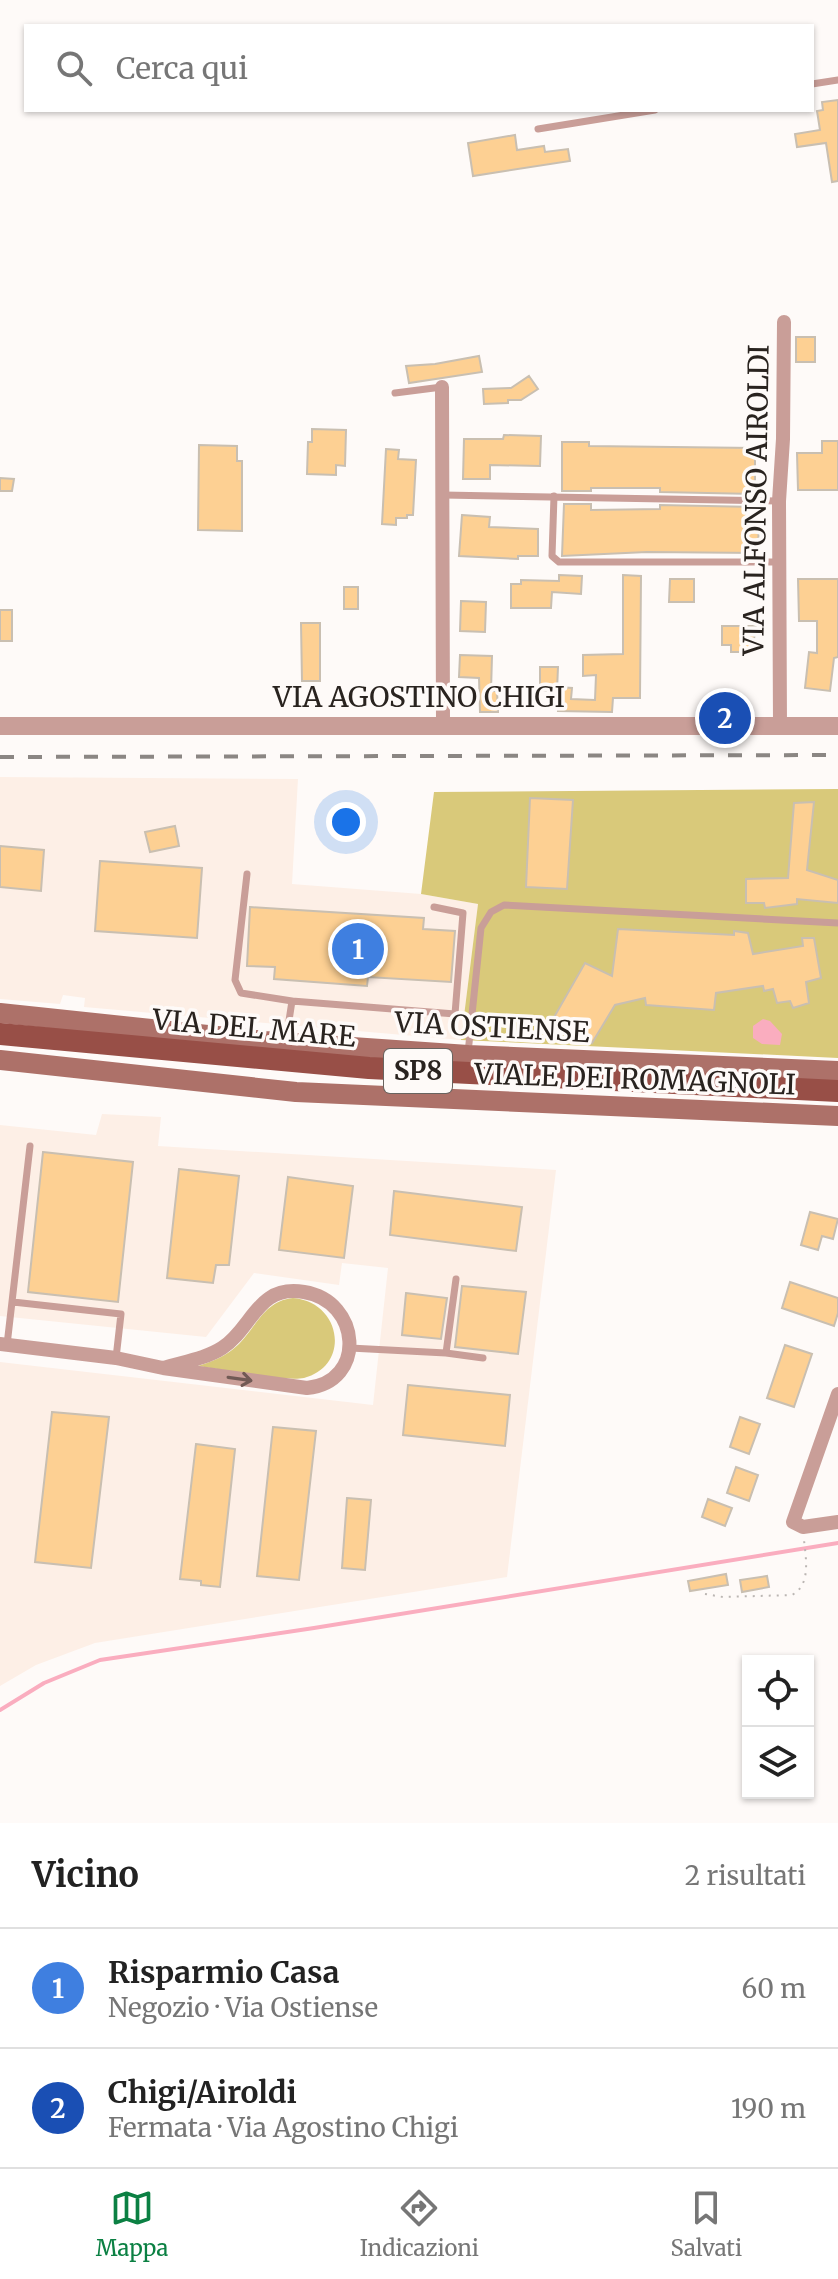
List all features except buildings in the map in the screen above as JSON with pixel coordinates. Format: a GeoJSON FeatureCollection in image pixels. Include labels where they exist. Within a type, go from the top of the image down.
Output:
{"type":"FeatureCollection","features":[{"type":"Feature","properties":{"kind":"main road","name":"VIA OSTIENSE"},"geometry":{"type":"LineString","coordinates":[[0,1013],[286,1042],[468,1055],[838,1071]]}},
{"type":"Feature","properties":{"kind":"main road","name":"VIA DEL MARE"},"geometry":{"type":"LineString","coordinates":[[0,1034],[369,1068],[838,1091]]}},
{"type":"Feature","properties":{"kind":"main road","name":"VIALE DEI ROMAGNOLI"},"geometry":{"type":"LineString","coordinates":[[0,1060],[313,1093],[838,1116]]}},
{"type":"Feature","properties":{"kind":"street","name":"VIA ALFONSO AIROLDI"},"geometry":{"type":"LineString","coordinates":[[780,725],[779,501],[784,322]]}},
{"type":"Feature","properties":{"kind":"street"},"geometry":{"type":"LineString","coordinates":[[442,387],[443,724]]}},
{"type":"Feature","properties":{"kind":"street","name":"VIA AGOSTINO CHIGI"},"geometry":{"type":"LineString","coordinates":[[0,726],[838,726]]}},
{"type":"Feature","properties":{"kind":"street"},"geometry":{"type":"LineString","coordinates":[[4,1345],[116,1358],[163,1368],[301,1388],[322,1384],[344,1364],[349,1348],[347,1326],[335,1307],[310,1293],[285,1291],[261,1303],[234,1338],[221,1348],[163,1368]]}},
{"type":"Feature","properties":{"kind":"street"},"geometry":{"type":"LineString","coordinates":[[838,1394],[793,1522],[803,1527],[838,1522]]}},
{"type":"Feature","properties":{"kind":"lane"},"geometry":{"type":"LineString","coordinates":[[814,84],[838,80]]}},
{"type":"Feature","properties":{"kind":"lane"},"geometry":{"type":"LineString","coordinates":[[538,129],[643,112]]}},
{"type":"Feature","properties":{"kind":"lane"},"geometry":{"type":"LineString","coordinates":[[395,393],[442,387]]}},
{"type":"Feature","properties":{"kind":"lane"},"geometry":{"type":"LineString","coordinates":[[441,495],[779,501]]}},
{"type":"Feature","properties":{"kind":"lane"},"geometry":{"type":"LineString","coordinates":[[554,496],[552,556],[559,562],[779,562]]}},
{"type":"Feature","properties":{"kind":"lane"},"geometry":{"type":"LineString","coordinates":[[247,874],[235,980],[241,993],[292,1001],[455,1014],[463,913],[434,907]]}},
{"type":"Feature","properties":{"kind":"lane"},"geometry":{"type":"LineString","coordinates":[[468,1055],[481,928],[491,912],[504,905],[838,923]]}},
{"type":"Feature","properties":{"kind":"lane"},"geometry":{"type":"LineString","coordinates":[[286,1042],[292,1001]]}},
{"type":"Feature","properties":{"kind":"lane"},"geometry":{"type":"LineString","coordinates":[[4,1345],[13,1302],[30,1146]]}},
{"type":"Feature","properties":{"kind":"lane"},"geometry":{"type":"LineString","coordinates":[[446,1353],[456,1279]]}},
{"type":"Feature","properties":{"kind":"lane"},"geometry":{"type":"LineString","coordinates":[[13,1302],[121,1314],[116,1358]]}},
{"type":"Feature","properties":{"kind":"lane"},"geometry":{"type":"LineString","coordinates":[[349,1348],[483,1358]]}},
{"type":"Feature","properties":{"kind":"path"},"geometry":{"type":"LineString","coordinates":[[705,1594],[723,1597],[792,1595],[800,1591],[806,1563],[804,1542]]}},
{"type":"Feature","properties":{"kind":"shaded area"},"geometry":{"type":"Polygon","coordinates":[[[0,777],[298,779],[292,884],[421,894],[478,904],[461,1040],[84,1007],[85,998],[63,995],[60,1004],[0,999],[0,777]]]}},
{"type":"Feature","properties":{"kind":"shaded area"},"geometry":{"type":"Polygon","coordinates":[[[838,789],[838,1058],[461,1040],[478,904],[421,894],[434,792],[838,789]]]}},
{"type":"Feature","properties":{"kind":"shaded area"},"geometry":{"type":"Polygon","coordinates":[[[763,1019],[770,1021],[782,1034],[780,1045],[762,1044],[753,1038],[753,1026],[763,1019]]]}},
{"type":"Feature","properties":{"kind":"shaded area"},"geometry":{"type":"Polygon","coordinates":[[[102,1114],[161,1117],[158,1146],[556,1170],[507,1577],[95,1643],[36,1665],[0,1686],[0,1362],[373,1405],[388,1268],[342,1263],[339,1285],[254,1273],[206,1337],[0,1316],[0,1125],[96,1135],[102,1114]]]}},
{"type":"Feature","properties":{"kind":"shaded area"},"geometry":{"type":"Polygon","coordinates":[[[293,1298],[309,1302],[322,1310],[330,1322],[334,1348],[329,1361],[319,1371],[295,1379],[198,1366],[228,1353],[273,1305],[293,1298]]]}},
{"type":"Feature","properties":{"kind":"waterway"},"geometry":{"type":"LineString","coordinates":[[0,1710],[44,1683],[100,1660],[838,1543]]}},
{"type":"Feature","properties":{"kind":"railway"},"geometry":{"type":"LineString","coordinates":[[0,757],[838,755]]}},
{"type":"Feature","properties":{"kind":"place","name":"Chigi/Airoldi"},"geometry":{"type":"Point","coordinates":[725,718]}},
{"type":"Feature","properties":{"kind":"place","name":"Risparmio Casa"},"geometry":{"type":"Point","coordinates":[358,949]}}]}
